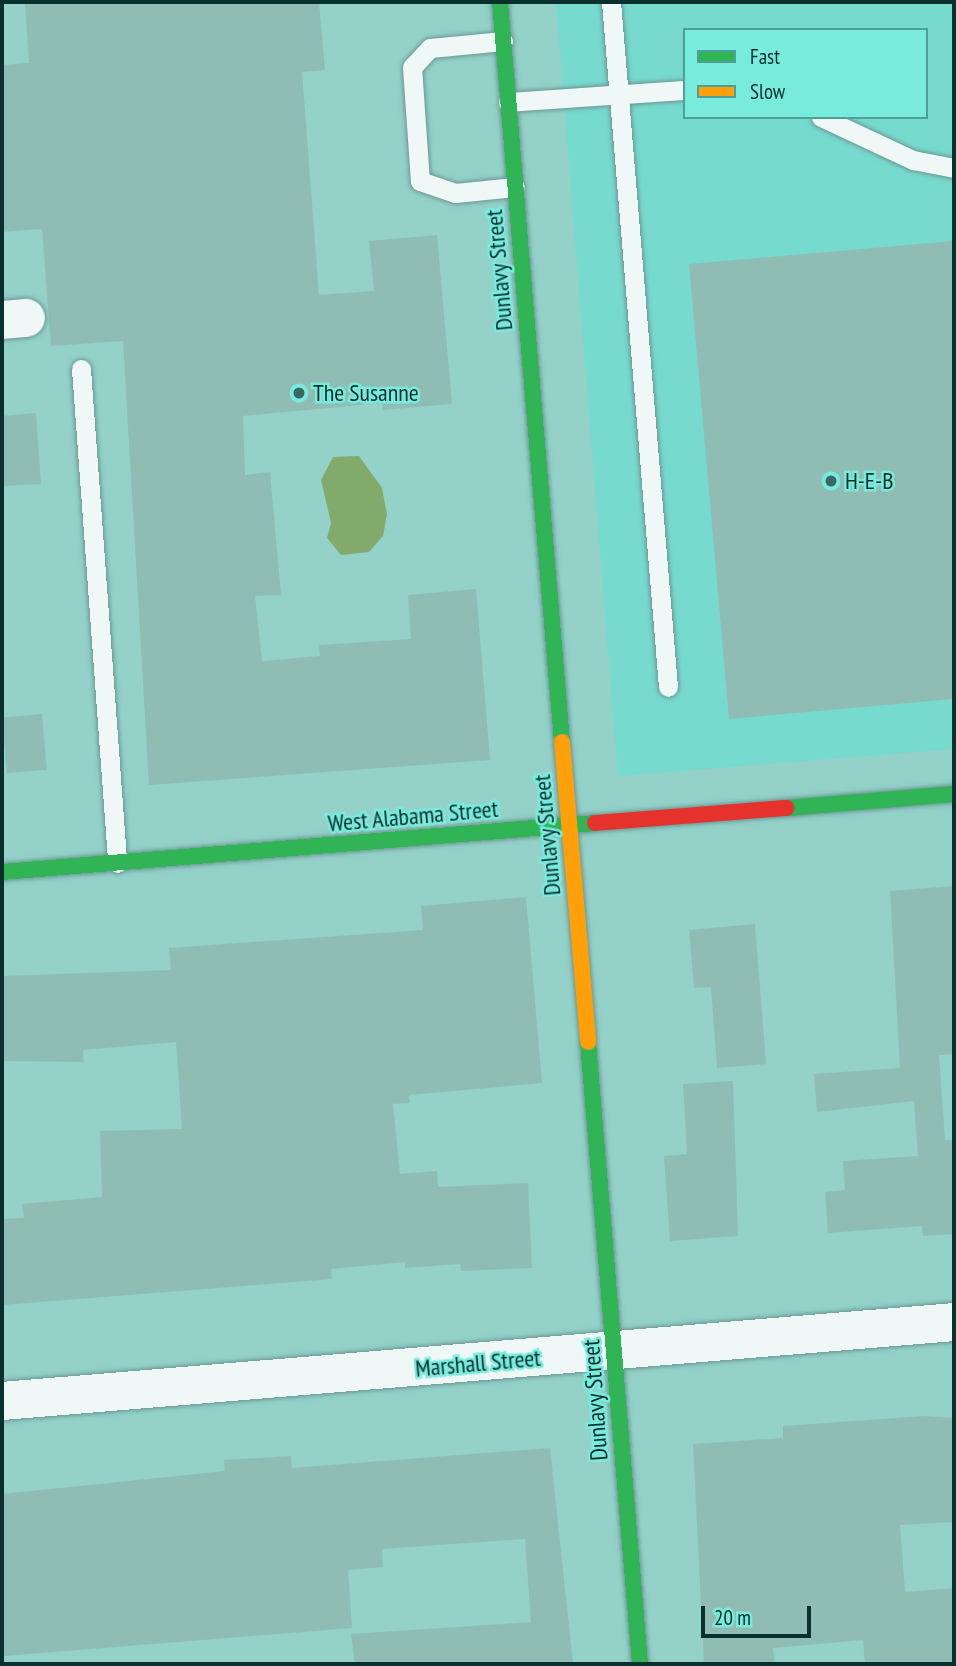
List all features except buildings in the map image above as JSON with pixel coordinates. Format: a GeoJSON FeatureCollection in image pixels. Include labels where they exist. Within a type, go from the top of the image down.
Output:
{"type":"FeatureCollection","features":[{"type":"Feature","properties":{"kind":"street","name":"Dunlavy Street"},"geometry":{"type":"LineString","coordinates":[[500,2],[640,1664]]}},
{"type":"Feature","properties":{"kind":"street","name":"West Alabama Street"},"geometry":{"type":"LineString","coordinates":[[2,872],[954,794]]}},
{"type":"Feature","properties":{"kind":"street","name":"Marshall Street"},"geometry":{"type":"LineString","coordinates":[[2,1401],[954,1322]]}},
{"type":"Feature","properties":{"kind":"lane"},"geometry":{"type":"LineString","coordinates":[[611,2],[668,687]]}},
{"type":"Feature","properties":{"kind":"lane"},"geometry":{"type":"LineString","coordinates":[[503,41],[430,48],[412,67],[420,181],[455,193],[515,187]]}},
{"type":"Feature","properties":{"kind":"lane"},"geometry":{"type":"LineString","coordinates":[[508,103],[683,90]]}},
{"type":"Feature","properties":{"kind":"lane"},"geometry":{"type":"LineString","coordinates":[[825,119],[913,160],[954,168]]}},
{"type":"Feature","properties":{"kind":"lane"},"geometry":{"type":"LineString","coordinates":[[81,369],[117,863]]}},
{"type":"Feature","properties":{"kind":"shaded area"},"geometry":{"type":"Polygon","coordinates":[[[556,2],[954,2],[954,749],[618,776],[556,2]]]}},
{"type":"Feature","properties":{"kind":"shaded area"},"geometry":{"type":"Polygon","coordinates":[[[359,456],[382,488],[387,514],[383,536],[369,552],[341,555],[327,538],[331,523],[321,480],[333,457],[359,456]]]}},
{"type":"Feature","properties":{"kind":"traffic: fast"},"geometry":{"type":"LineString","coordinates":[[500,2],[562,742]]}},
{"type":"Feature","properties":{"kind":"traffic: fast"},"geometry":{"type":"LineString","coordinates":[[786,808],[954,794]]}},
{"type":"Feature","properties":{"kind":"traffic: fast"},"geometry":{"type":"LineString","coordinates":[[2,872],[595,823]]}},
{"type":"Feature","properties":{"kind":"traffic: fast"},"geometry":{"type":"LineString","coordinates":[[588,1042],[640,1664]]}},
{"type":"Feature","properties":{"kind":"traffic: slow"},"geometry":{"type":"LineString","coordinates":[[562,742],[588,1042]]}},
{"type":"Feature","properties":{"kind":"traffic: jam"},"geometry":{"type":"LineString","coordinates":[[595,823],[786,808]]}},
{"type":"Feature","properties":{"kind":"place","name":"The Susanne"},"geometry":{"type":"Point","coordinates":[299,393]}},
{"type":"Feature","properties":{"kind":"place","name":"H-E-B"},"geometry":{"type":"Point","coordinates":[831,481]}}]}
